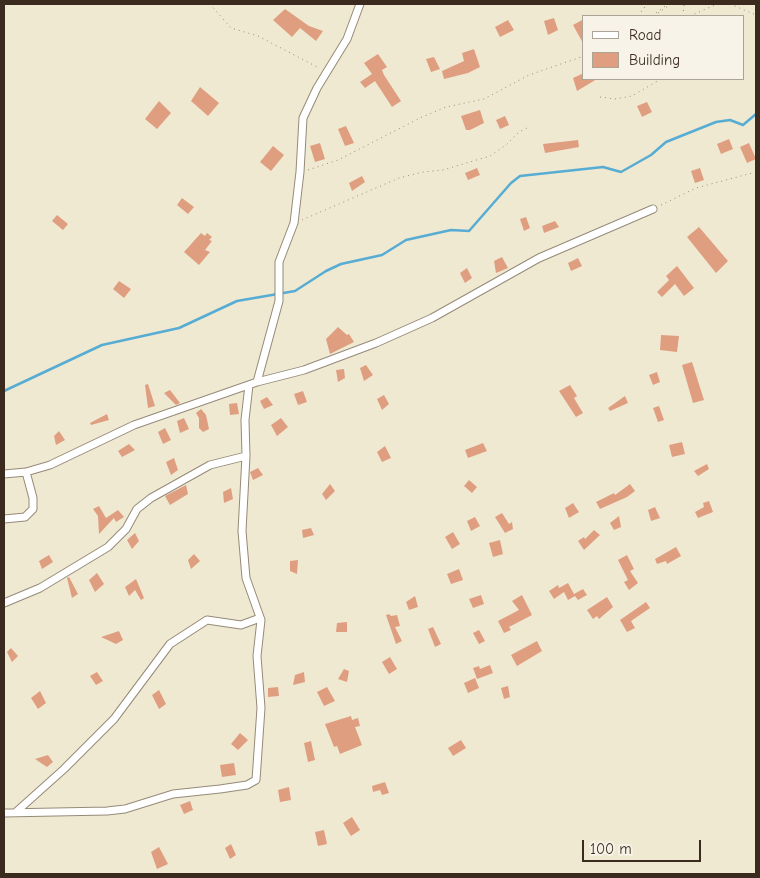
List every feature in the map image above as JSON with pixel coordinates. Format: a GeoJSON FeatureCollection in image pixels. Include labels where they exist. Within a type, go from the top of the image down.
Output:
{"type":"FeatureCollection","features":[{"type":"Feature","properties":{"kind":"street"},"geometry":{"type":"LineString","coordinates":[[257,382],[279,301],[277,288],[279,262],[294,223],[300,172],[302,118],[346,39],[360,4]]}},
{"type":"Feature","properties":{"kind":"street"},"geometry":{"type":"LineString","coordinates":[[4,474],[26,472],[50,465],[134,425],[257,382],[304,370],[406,331],[539,258],[653,209]]}},
{"type":"Feature","properties":{"kind":"street"},"geometry":{"type":"LineString","coordinates":[[4,813],[125,809],[173,794],[253,783],[257,778],[261,690],[257,650],[260,618],[249,589],[244,568],[242,510],[246,456],[245,420],[249,385]]}},
{"type":"Feature","properties":{"kind":"street"},"geometry":{"type":"LineString","coordinates":[[4,603],[40,588],[108,547],[126,529],[137,509],[151,498],[210,465],[246,456]]}},
{"type":"Feature","properties":{"kind":"street"},"geometry":{"type":"LineString","coordinates":[[4,519],[25,517],[33,509],[33,498],[26,472]]}},
{"type":"Feature","properties":{"kind":"street"},"geometry":{"type":"LineString","coordinates":[[16,812],[114,719],[170,644],[207,620],[241,626],[260,618]]}},
{"type":"Feature","properties":{"kind":"path"},"geometry":{"type":"LineString","coordinates":[[210,4],[231,28],[258,36],[327,72]]}},
{"type":"Feature","properties":{"kind":"path"},"geometry":{"type":"LineString","coordinates":[[639,15],[647,4]]}},
{"type":"Feature","properties":{"kind":"path"},"geometry":{"type":"LineString","coordinates":[[654,15],[669,4]]}},
{"type":"Feature","properties":{"kind":"path"},"geometry":{"type":"LineString","coordinates":[[692,15],[718,4]]}},
{"type":"Feature","properties":{"kind":"path"},"geometry":{"type":"LineString","coordinates":[[730,4],[756,15]]}},
{"type":"Feature","properties":{"kind":"path"},"geometry":{"type":"LineString","coordinates":[[300,172],[338,160],[446,107],[484,99],[529,75],[582,57]]}},
{"type":"Feature","properties":{"kind":"path"},"geometry":{"type":"LineString","coordinates":[[600,97],[614,100],[632,96],[659,80]]}},
{"type":"Feature","properties":{"kind":"path"},"geometry":{"type":"LineString","coordinates":[[294,223],[398,178],[423,172],[443,170],[490,156],[506,145],[519,132],[527,128]]}},
{"type":"Feature","properties":{"kind":"path"},"geometry":{"type":"LineString","coordinates":[[653,209],[696,188],[756,172]]}},
{"type":"Feature","properties":{"kind":"building"},"geometry":{"type":"Polygon","coordinates":[[[285,9],[309,26],[323,31],[316,41],[300,28],[292,37],[273,20],[285,9]]]}},
{"type":"Feature","properties":{"kind":"building"},"geometry":{"type":"Polygon","coordinates":[[[554,18],[558,30],[548,35],[544,21],[554,18]]]}},
{"type":"Feature","properties":{"kind":"building"},"geometry":{"type":"Polygon","coordinates":[[[508,20],[514,30],[500,37],[495,27],[508,20]]]}},
{"type":"Feature","properties":{"kind":"building"},"geometry":{"type":"Polygon","coordinates":[[[582,20],[582,41],[573,25],[582,20]]]}},
{"type":"Feature","properties":{"kind":"building"},"geometry":{"type":"Polygon","coordinates":[[[474,49],[480,67],[468,73],[444,79],[442,71],[464,61],[462,53],[474,49]]]}},
{"type":"Feature","properties":{"kind":"building"},"geometry":{"type":"Polygon","coordinates":[[[378,54],[387,67],[382,70],[384,75],[401,101],[392,107],[375,81],[365,88],[360,82],[372,74],[364,63],[378,54]]]}},
{"type":"Feature","properties":{"kind":"building"},"geometry":{"type":"Polygon","coordinates":[[[434,57],[440,69],[431,72],[426,59],[434,57]]]}},
{"type":"Feature","properties":{"kind":"building"},"geometry":{"type":"Polygon","coordinates":[[[582,74],[582,80],[595,80],[577,91],[573,78],[582,74]]]}},
{"type":"Feature","properties":{"kind":"building"},"geometry":{"type":"Polygon","coordinates":[[[200,87],[219,103],[208,116],[191,101],[200,87]]]}},
{"type":"Feature","properties":{"kind":"building"},"geometry":{"type":"Polygon","coordinates":[[[159,101],[171,113],[157,129],[145,119],[159,101]]]}},
{"type":"Feature","properties":{"kind":"building"},"geometry":{"type":"Polygon","coordinates":[[[647,102],[652,112],[642,117],[637,106],[647,102]]]}},
{"type":"Feature","properties":{"kind":"building"},"geometry":{"type":"Polygon","coordinates":[[[480,110],[484,123],[466,130],[461,116],[480,110]]]}},
{"type":"Feature","properties":{"kind":"building"},"geometry":{"type":"Polygon","coordinates":[[[505,116],[509,125],[500,129],[496,120],[505,116]]]}},
{"type":"Feature","properties":{"kind":"building"},"geometry":{"type":"Polygon","coordinates":[[[346,126],[354,143],[345,146],[338,129],[346,126]]]}},
{"type":"Feature","properties":{"kind":"building"},"geometry":{"type":"Polygon","coordinates":[[[729,139],[733,149],[721,154],[717,144],[729,139]]]}},
{"type":"Feature","properties":{"kind":"building"},"geometry":{"type":"Polygon","coordinates":[[[578,140],[579,147],[545,153],[543,144],[578,140]]]}},
{"type":"Feature","properties":{"kind":"building"},"geometry":{"type":"Polygon","coordinates":[[[320,143],[325,159],[315,162],[310,146],[320,143]]]}},
{"type":"Feature","properties":{"kind":"building"},"geometry":{"type":"Polygon","coordinates":[[[749,143],[756,159],[747,163],[740,147],[749,143]]]}},
{"type":"Feature","properties":{"kind":"building"},"geometry":{"type":"Polygon","coordinates":[[[273,146],[284,155],[271,171],[260,162],[273,146]]]}},
{"type":"Feature","properties":{"kind":"building"},"geometry":{"type":"Polygon","coordinates":[[[477,168],[480,175],[468,180],[465,173],[477,168]]]}},
{"type":"Feature","properties":{"kind":"building"},"geometry":{"type":"Polygon","coordinates":[[[700,168],[704,180],[695,183],[691,171],[700,168]]]}},
{"type":"Feature","properties":{"kind":"building"},"geometry":{"type":"Polygon","coordinates":[[[362,176],[365,182],[352,191],[349,183],[362,176]]]}},
{"type":"Feature","properties":{"kind":"building"},"geometry":{"type":"Polygon","coordinates":[[[182,198],[194,207],[188,214],[177,205],[182,198]]]}},
{"type":"Feature","properties":{"kind":"building"},"geometry":{"type":"Polygon","coordinates":[[[57,215],[68,224],[63,230],[52,221],[57,215]]]}},
{"type":"Feature","properties":{"kind":"building"},"geometry":{"type":"Polygon","coordinates":[[[526,217],[530,228],[524,231],[520,219],[526,217]]]}},
{"type":"Feature","properties":{"kind":"building"},"geometry":{"type":"Polygon","coordinates":[[[555,221],[559,227],[544,233],[542,226],[555,221]]]}},
{"type":"Feature","properties":{"kind":"building"},"geometry":{"type":"Polygon","coordinates":[[[699,227],[728,261],[716,273],[687,237],[699,227]]]}},
{"type":"Feature","properties":{"kind":"building"},"geometry":{"type":"Polygon","coordinates":[[[201,233],[205,236],[207,233],[212,237],[209,240],[212,241],[205,250],[210,252],[199,265],[184,252],[201,233]]]}},
{"type":"Feature","properties":{"kind":"building"},"geometry":{"type":"Polygon","coordinates":[[[502,257],[508,268],[496,273],[494,261],[502,257]]]}},
{"type":"Feature","properties":{"kind":"building"},"geometry":{"type":"Polygon","coordinates":[[[578,258],[582,266],[571,271],[568,263],[578,258]]]}},
{"type":"Feature","properties":{"kind":"building"},"geometry":{"type":"Polygon","coordinates":[[[677,266],[694,288],[684,296],[675,284],[662,297],[657,292],[669,280],[666,276],[677,266]]]}},
{"type":"Feature","properties":{"kind":"building"},"geometry":{"type":"Polygon","coordinates":[[[467,268],[472,278],[465,283],[460,273],[467,268]]]}},
{"type":"Feature","properties":{"kind":"building"},"geometry":{"type":"Polygon","coordinates":[[[119,281],[131,289],[124,298],[113,289],[119,281]]]}},
{"type":"Feature","properties":{"kind":"building"},"geometry":{"type":"Polygon","coordinates":[[[338,327],[347,335],[349,334],[354,342],[330,354],[326,339],[338,327]]]}},
{"type":"Feature","properties":{"kind":"building"},"geometry":{"type":"Polygon","coordinates":[[[661,335],[679,336],[677,352],[660,350],[661,335]]]}},
{"type":"Feature","properties":{"kind":"building"},"geometry":{"type":"Polygon","coordinates":[[[692,362],[704,400],[693,403],[682,365],[692,362]]]}},
{"type":"Feature","properties":{"kind":"building"},"geometry":{"type":"Polygon","coordinates":[[[366,365],[373,375],[364,381],[360,368],[366,365]]]}},
{"type":"Feature","properties":{"kind":"building"},"geometry":{"type":"Polygon","coordinates":[[[344,369],[345,378],[338,382],[336,370],[344,369]]]}},
{"type":"Feature","properties":{"kind":"building"},"geometry":{"type":"Polygon","coordinates":[[[657,372],[660,382],[653,385],[649,375],[657,372]]]}},
{"type":"Feature","properties":{"kind":"building"},"geometry":{"type":"Polygon","coordinates":[[[148,384],[155,406],[148,408],[145,385],[148,384]]]}},
{"type":"Feature","properties":{"kind":"building"},"geometry":{"type":"Polygon","coordinates":[[[570,385],[577,396],[574,398],[583,413],[576,417],[559,391],[570,385]]]}},
{"type":"Feature","properties":{"kind":"building"},"geometry":{"type":"Polygon","coordinates":[[[170,390],[180,403],[176,405],[164,393],[170,390]]]}},
{"type":"Feature","properties":{"kind":"building"},"geometry":{"type":"Polygon","coordinates":[[[303,391],[307,402],[298,405],[294,394],[303,391]]]}},
{"type":"Feature","properties":{"kind":"building"},"geometry":{"type":"Polygon","coordinates":[[[384,395],[389,404],[382,410],[377,399],[384,395]]]}},
{"type":"Feature","properties":{"kind":"building"},"geometry":{"type":"Polygon","coordinates":[[[625,396],[628,403],[610,411],[608,408],[625,396]]]}},
{"type":"Feature","properties":{"kind":"building"},"geometry":{"type":"Polygon","coordinates":[[[267,397],[273,405],[264,409],[260,401],[267,397]]]}},
{"type":"Feature","properties":{"kind":"building"},"geometry":{"type":"Polygon","coordinates":[[[237,403],[239,414],[230,415],[229,404],[237,403]]]}},
{"type":"Feature","properties":{"kind":"building"},"geometry":{"type":"Polygon","coordinates":[[[659,406],[664,420],[658,422],[653,408],[659,406]]]}},
{"type":"Feature","properties":{"kind":"building"},"geometry":{"type":"Polygon","coordinates":[[[201,409],[206,415],[209,429],[203,432],[199,428],[199,418],[196,413],[201,409]]]}},
{"type":"Feature","properties":{"kind":"building"},"geometry":{"type":"Polygon","coordinates":[[[107,414],[109,420],[91,425],[90,423],[107,414]]]}},
{"type":"Feature","properties":{"kind":"building"},"geometry":{"type":"Polygon","coordinates":[[[184,418],[189,429],[180,433],[177,421],[184,418]]]}},
{"type":"Feature","properties":{"kind":"building"},"geometry":{"type":"Polygon","coordinates":[[[281,418],[288,427],[277,436],[271,425],[281,418]]]}},
{"type":"Feature","properties":{"kind":"building"},"geometry":{"type":"Polygon","coordinates":[[[165,428],[171,440],[163,444],[158,432],[165,428]]]}},
{"type":"Feature","properties":{"kind":"building"},"geometry":{"type":"Polygon","coordinates":[[[59,431],[65,440],[56,445],[54,436],[59,431]]]}},
{"type":"Feature","properties":{"kind":"building"},"geometry":{"type":"Polygon","coordinates":[[[682,442],[685,454],[672,457],[669,445],[682,442]]]}},
{"type":"Feature","properties":{"kind":"building"},"geometry":{"type":"Polygon","coordinates":[[[483,443],[487,451],[468,458],[465,450],[483,443]]]}},
{"type":"Feature","properties":{"kind":"building"},"geometry":{"type":"Polygon","coordinates":[[[129,444],[135,450],[122,457],[118,451],[129,444]]]}},
{"type":"Feature","properties":{"kind":"building"},"geometry":{"type":"Polygon","coordinates":[[[385,446],[391,458],[382,462],[377,452],[385,446]]]}},
{"type":"Feature","properties":{"kind":"building"},"geometry":{"type":"Polygon","coordinates":[[[174,458],[178,470],[171,475],[166,462],[174,458]]]}},
{"type":"Feature","properties":{"kind":"building"},"geometry":{"type":"Polygon","coordinates":[[[707,464],[709,469],[698,476],[694,471],[707,464]]]}},
{"type":"Feature","properties":{"kind":"building"},"geometry":{"type":"Polygon","coordinates":[[[258,468],[263,475],[253,480],[250,472],[258,468]]]}},
{"type":"Feature","properties":{"kind":"building"},"geometry":{"type":"Polygon","coordinates":[[[469,480],[477,487],[472,493],[464,486],[469,480]]]}},
{"type":"Feature","properties":{"kind":"building"},"geometry":{"type":"Polygon","coordinates":[[[330,484],[335,491],[326,500],[322,494],[330,484]]]}},
{"type":"Feature","properties":{"kind":"building"},"geometry":{"type":"Polygon","coordinates":[[[630,484],[635,491],[627,497],[600,509],[596,502],[614,493],[615,495],[630,484]]]}},
{"type":"Feature","properties":{"kind":"building"},"geometry":{"type":"Polygon","coordinates":[[[186,485],[188,494],[170,505],[165,496],[186,485]]]}},
{"type":"Feature","properties":{"kind":"building"},"geometry":{"type":"Polygon","coordinates":[[[231,488],[233,499],[224,503],[223,492],[231,488]]]}},
{"type":"Feature","properties":{"kind":"building"},"geometry":{"type":"Polygon","coordinates":[[[709,501],[713,512],[698,518],[695,512],[704,507],[703,503],[709,501]]]}},
{"type":"Feature","properties":{"kind":"building"},"geometry":{"type":"Polygon","coordinates":[[[573,503],[579,512],[569,518],[565,508],[573,503]]]}},
{"type":"Feature","properties":{"kind":"building"},"geometry":{"type":"Polygon","coordinates":[[[99,506],[106,518],[118,510],[124,517],[116,522],[114,518],[99,534],[98,516],[93,509],[99,506]]]}},
{"type":"Feature","properties":{"kind":"building"},"geometry":{"type":"Polygon","coordinates":[[[655,507],[660,518],[651,521],[648,510],[655,507]]]}},
{"type":"Feature","properties":{"kind":"building"},"geometry":{"type":"Polygon","coordinates":[[[502,513],[509,524],[512,522],[513,529],[505,533],[495,517],[502,513]]]}},
{"type":"Feature","properties":{"kind":"building"},"geometry":{"type":"Polygon","coordinates":[[[619,516],[621,527],[614,530],[610,523],[619,516]]]}},
{"type":"Feature","properties":{"kind":"building"},"geometry":{"type":"Polygon","coordinates":[[[475,517],[480,526],[471,531],[467,521],[475,517]]]}},
{"type":"Feature","properties":{"kind":"building"},"geometry":{"type":"Polygon","coordinates":[[[311,528],[314,535],[303,538],[302,530],[311,528]]]}},
{"type":"Feature","properties":{"kind":"building"},"geometry":{"type":"Polygon","coordinates":[[[594,530],[600,535],[584,550],[578,541],[584,537],[585,539],[594,530]]]}},
{"type":"Feature","properties":{"kind":"building"},"geometry":{"type":"Polygon","coordinates":[[[453,532],[460,544],[452,549],[445,537],[453,532]]]}},
{"type":"Feature","properties":{"kind":"building"},"geometry":{"type":"Polygon","coordinates":[[[135,533],[139,541],[132,549],[127,540],[135,533]]]}},
{"type":"Feature","properties":{"kind":"building"},"geometry":{"type":"Polygon","coordinates":[[[500,540],[503,554],[493,557],[489,543],[500,540]]]}},
{"type":"Feature","properties":{"kind":"building"},"geometry":{"type":"Polygon","coordinates":[[[676,547],[681,556],[667,564],[666,561],[657,564],[655,559],[676,547]]]}},
{"type":"Feature","properties":{"kind":"building"},"geometry":{"type":"Polygon","coordinates":[[[194,554],[200,561],[191,569],[188,560],[194,554]]]}},
{"type":"Feature","properties":{"kind":"building"},"geometry":{"type":"Polygon","coordinates":[[[49,555],[53,562],[42,569],[39,561],[49,555]]]}},
{"type":"Feature","properties":{"kind":"building"},"geometry":{"type":"Polygon","coordinates":[[[627,555],[634,569],[630,571],[638,583],[629,590],[624,582],[628,580],[618,560],[627,555]]]}},
{"type":"Feature","properties":{"kind":"building"},"geometry":{"type":"Polygon","coordinates":[[[298,560],[297,574],[290,571],[290,561],[298,560]]]}},
{"type":"Feature","properties":{"kind":"building"},"geometry":{"type":"Polygon","coordinates":[[[459,569],[463,580],[451,584],[447,574],[459,569]]]}},
{"type":"Feature","properties":{"kind":"building"},"geometry":{"type":"Polygon","coordinates":[[[97,573],[104,584],[95,592],[89,580],[97,573]]]}},
{"type":"Feature","properties":{"kind":"building"},"geometry":{"type":"Polygon","coordinates":[[[69,577],[78,594],[72,598],[67,578],[69,577]]]}},
{"type":"Feature","properties":{"kind":"building"},"geometry":{"type":"Polygon","coordinates":[[[136,579],[144,598],[141,600],[135,590],[129,596],[125,587],[136,579]]]}},
{"type":"Feature","properties":{"kind":"building"},"geometry":{"type":"Polygon","coordinates":[[[568,583],[574,594],[583,589],[587,595],[578,600],[575,596],[568,600],[564,592],[554,599],[549,591],[558,585],[559,588],[568,583]]]}},
{"type":"Feature","properties":{"kind":"building"},"geometry":{"type":"Polygon","coordinates":[[[481,595],[484,604],[473,608],[469,599],[481,595]]]}},
{"type":"Feature","properties":{"kind":"building"},"geometry":{"type":"Polygon","coordinates":[[[522,595],[532,615],[509,627],[511,630],[504,633],[498,621],[519,610],[512,601],[522,595]]]}},
{"type":"Feature","properties":{"kind":"building"},"geometry":{"type":"Polygon","coordinates":[[[415,596],[418,607],[409,610],[406,602],[415,596]]]}},
{"type":"Feature","properties":{"kind":"building"},"geometry":{"type":"Polygon","coordinates":[[[607,597],[613,607],[599,619],[597,616],[593,619],[587,610],[607,597]]]}},
{"type":"Feature","properties":{"kind":"building"},"geometry":{"type":"Polygon","coordinates":[[[646,602],[650,608],[631,621],[635,628],[627,632],[620,620],[646,602]]]}},
{"type":"Feature","properties":{"kind":"building"},"geometry":{"type":"Polygon","coordinates":[[[389,614],[391,616],[397,615],[400,626],[395,627],[402,641],[396,644],[386,615],[389,614]]]}},
{"type":"Feature","properties":{"kind":"building"},"geometry":{"type":"Polygon","coordinates":[[[347,622],[347,632],[336,632],[337,623],[347,622]]]}},
{"type":"Feature","properties":{"kind":"building"},"geometry":{"type":"Polygon","coordinates":[[[433,627],[441,644],[435,647],[428,629],[433,627]]]}},
{"type":"Feature","properties":{"kind":"building"},"geometry":{"type":"Polygon","coordinates":[[[479,630],[485,641],[479,644],[473,633],[479,630]]]}},
{"type":"Feature","properties":{"kind":"building"},"geometry":{"type":"Polygon","coordinates":[[[119,631],[123,640],[116,644],[101,637],[119,631]]]}},
{"type":"Feature","properties":{"kind":"building"},"geometry":{"type":"Polygon","coordinates":[[[537,641],[542,651],[517,666],[511,655],[537,641]]]}},
{"type":"Feature","properties":{"kind":"building"},"geometry":{"type":"Polygon","coordinates":[[[11,648],[18,656],[12,662],[7,652],[11,648]]]}},
{"type":"Feature","properties":{"kind":"building"},"geometry":{"type":"Polygon","coordinates":[[[390,657],[397,669],[389,674],[382,662],[390,657]]]}},
{"type":"Feature","properties":{"kind":"building"},"geometry":{"type":"Polygon","coordinates":[[[490,665],[493,673],[477,679],[473,668],[479,666],[480,669],[490,665]]]}},
{"type":"Feature","properties":{"kind":"building"},"geometry":{"type":"Polygon","coordinates":[[[344,669],[349,671],[347,682],[338,679],[344,669]]]}},
{"type":"Feature","properties":{"kind":"building"},"geometry":{"type":"Polygon","coordinates":[[[97,672],[103,681],[96,685],[90,676],[97,672]]]}},
{"type":"Feature","properties":{"kind":"building"},"geometry":{"type":"Polygon","coordinates":[[[304,672],[305,682],[293,685],[295,675],[304,672]]]}},
{"type":"Feature","properties":{"kind":"building"},"geometry":{"type":"Polygon","coordinates":[[[475,678],[479,688],[468,693],[464,683],[475,678]]]}},
{"type":"Feature","properties":{"kind":"building"},"geometry":{"type":"Polygon","coordinates":[[[508,686],[510,697],[504,699],[501,688],[508,686]]]}},
{"type":"Feature","properties":{"kind":"building"},"geometry":{"type":"Polygon","coordinates":[[[278,687],[279,696],[268,697],[268,688],[278,687]]]}},
{"type":"Feature","properties":{"kind":"building"},"geometry":{"type":"Polygon","coordinates":[[[327,687],[335,701],[324,706],[317,692],[327,687]]]}},
{"type":"Feature","properties":{"kind":"building"},"geometry":{"type":"Polygon","coordinates":[[[159,690],[166,704],[159,709],[152,695],[159,690]]]}},
{"type":"Feature","properties":{"kind":"building"},"geometry":{"type":"Polygon","coordinates":[[[40,691],[46,703],[38,709],[31,698],[40,691]]]}},
{"type":"Feature","properties":{"kind":"building"},"geometry":{"type":"Polygon","coordinates":[[[351,716],[352,720],[358,718],[360,726],[355,727],[362,745],[340,754],[337,746],[334,747],[325,724],[351,716]]]}},
{"type":"Feature","properties":{"kind":"building"},"geometry":{"type":"Polygon","coordinates":[[[240,733],[248,740],[238,750],[231,744],[240,733]]]}},
{"type":"Feature","properties":{"kind":"building"},"geometry":{"type":"Polygon","coordinates":[[[461,740],[466,748],[453,756],[448,748],[461,740]]]}},
{"type":"Feature","properties":{"kind":"building"},"geometry":{"type":"Polygon","coordinates":[[[311,741],[315,760],[308,762],[304,743],[311,741]]]}},
{"type":"Feature","properties":{"kind":"building"},"geometry":{"type":"Polygon","coordinates":[[[48,755],[53,762],[47,767],[35,759],[48,755]]]}},
{"type":"Feature","properties":{"kind":"building"},"geometry":{"type":"Polygon","coordinates":[[[234,763],[236,775],[222,777],[220,765],[234,763]]]}},
{"type":"Feature","properties":{"kind":"building"},"geometry":{"type":"Polygon","coordinates":[[[385,782],[389,793],[382,795],[380,790],[373,792],[372,786],[385,782]]]}},
{"type":"Feature","properties":{"kind":"building"},"geometry":{"type":"Polygon","coordinates":[[[289,787],[291,800],[280,802],[278,790],[289,787]]]}},
{"type":"Feature","properties":{"kind":"building"},"geometry":{"type":"Polygon","coordinates":[[[190,801],[193,810],[184,814],[180,805],[190,801]]]}},
{"type":"Feature","properties":{"kind":"building"},"geometry":{"type":"Polygon","coordinates":[[[352,817],[360,830],[351,836],[343,823],[352,817]]]}},
{"type":"Feature","properties":{"kind":"building"},"geometry":{"type":"Polygon","coordinates":[[[324,830],[327,844],[318,846],[315,832],[324,830]]]}},
{"type":"Feature","properties":{"kind":"building"},"geometry":{"type":"Polygon","coordinates":[[[231,844],[236,855],[230,859],[225,848],[231,844]]]}},
{"type":"Feature","properties":{"kind":"building"},"geometry":{"type":"Polygon","coordinates":[[[159,847],[168,864],[157,869],[151,852],[159,847]]]}},
{"type":"Feature","properties":{"kind":"waterway"},"geometry":{"type":"LineString","coordinates":[[4,391],[102,345],[179,328],[237,301],[295,291],[326,271],[341,264],[382,255],[406,240],[451,230],[469,231],[511,183],[520,176],[603,167],[621,172],[651,155],[666,142],[716,122],[730,120],[743,125],[756,114]]}}]}
